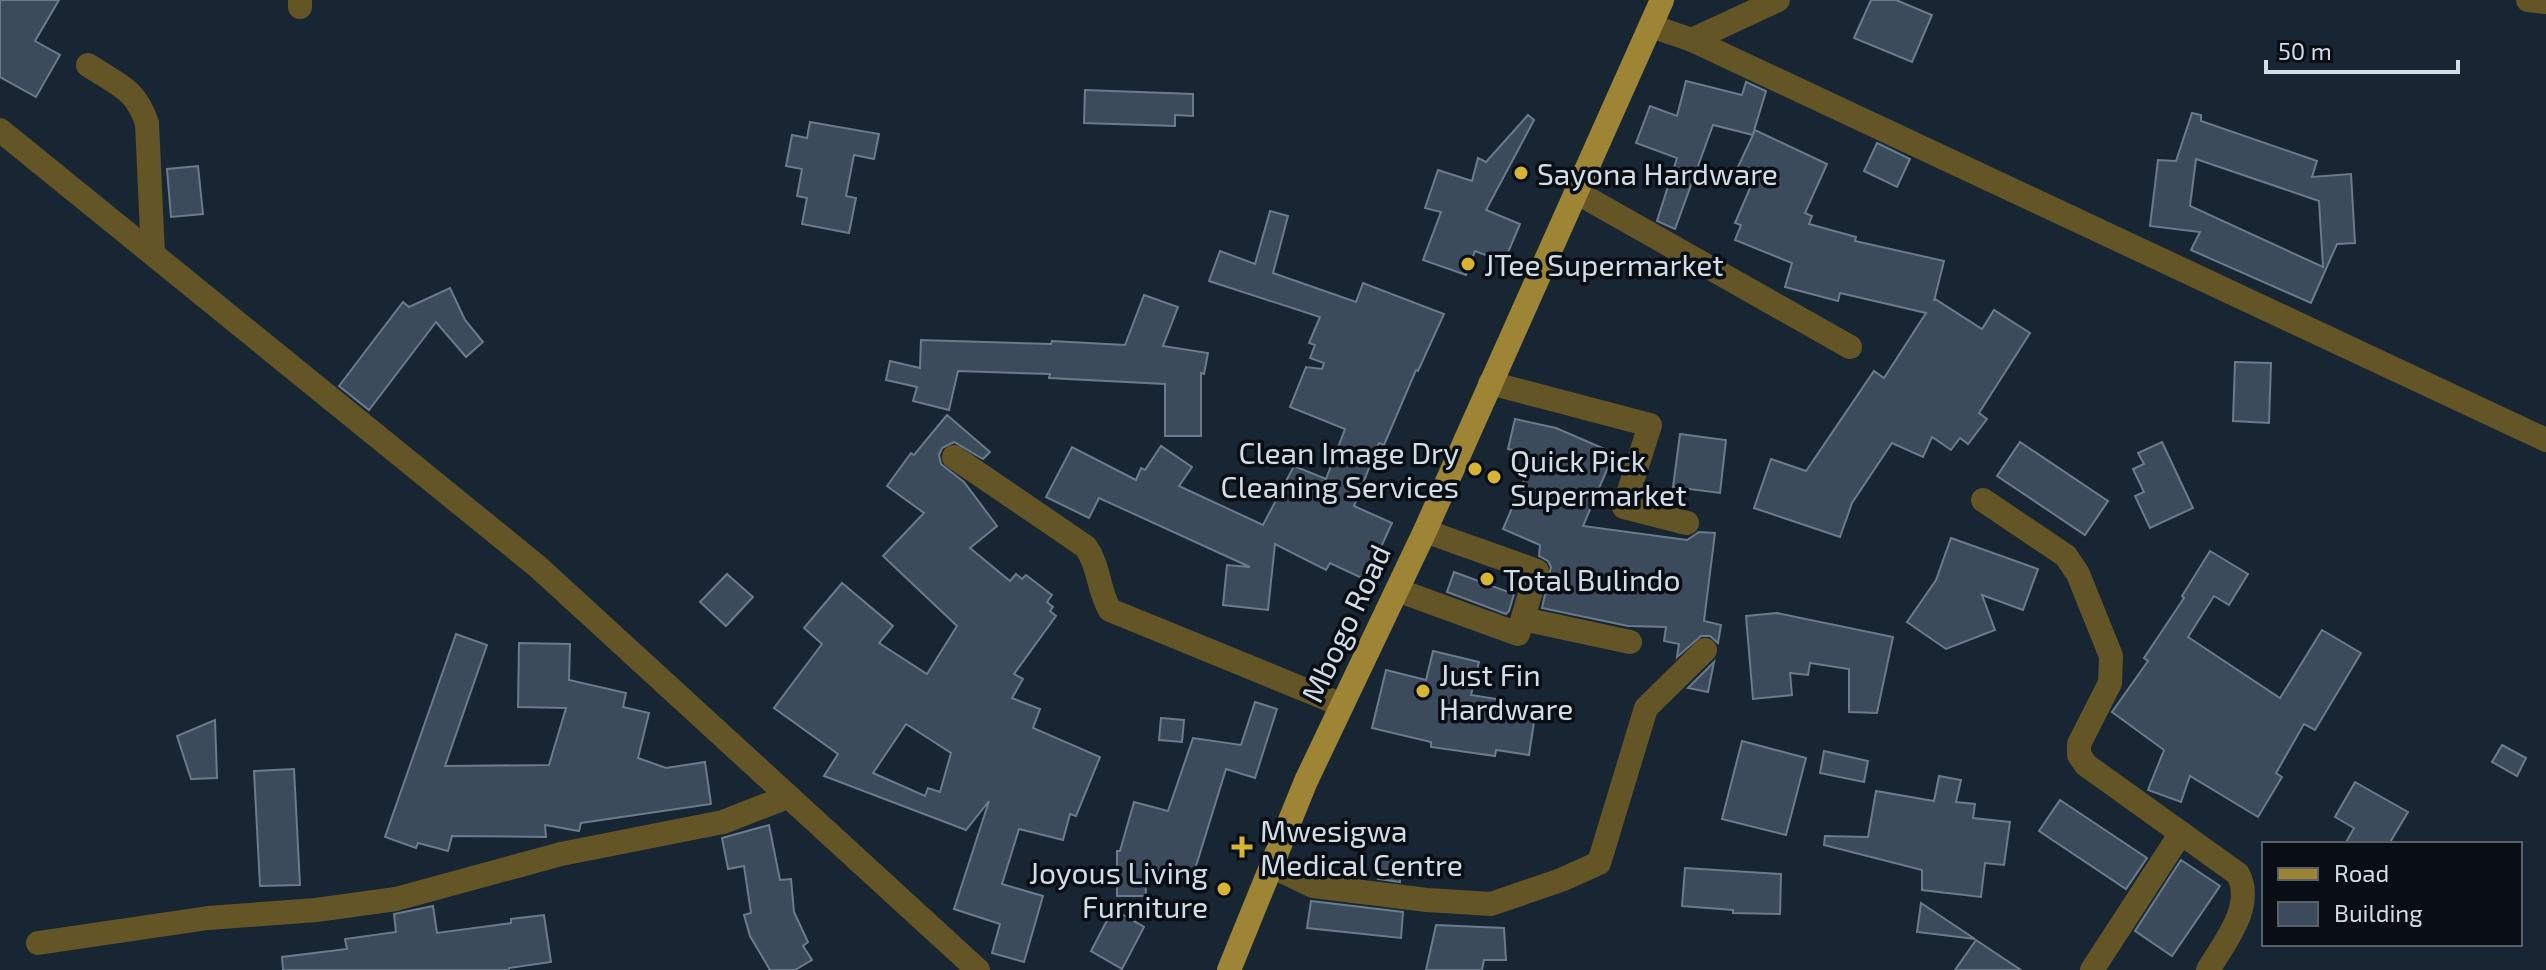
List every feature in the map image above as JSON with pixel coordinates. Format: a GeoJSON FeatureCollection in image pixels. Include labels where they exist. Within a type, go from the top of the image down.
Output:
{"type":"FeatureCollection","features":[{"type":"Feature","properties":{"kind":"main road","name":"Mbogo Road"},"geometry":{"type":"LineString","coordinates":[[1229,970],[1306,781],[1425,531],[1662,0]]}},
{"type":"Feature","properties":{"kind":"street"},"geometry":{"type":"LineString","coordinates":[[1692,40],[1778,0]]}},
{"type":"Feature","properties":{"kind":"street"},"geometry":{"type":"LineString","coordinates":[[2528,0],[2546,2]]}},
{"type":"Feature","properties":{"kind":"street"},"geometry":{"type":"LineString","coordinates":[[1651,26],[1692,40],[2546,440]]}},
{"type":"Feature","properties":{"kind":"street"},"geometry":{"type":"LineString","coordinates":[[88,65],[131,92],[140,102],[147,123],[153,254]]}},
{"type":"Feature","properties":{"kind":"street"},"geometry":{"type":"LineString","coordinates":[[0,130],[537,566],[978,970]]}},
{"type":"Feature","properties":{"kind":"street"},"geometry":{"type":"LineString","coordinates":[[1576,192],[1850,347]]}},
{"type":"Feature","properties":{"kind":"street"},"geometry":{"type":"LineString","coordinates":[[1490,383],[1650,425],[1624,507],[1687,523]]}},
{"type":"Feature","properties":{"kind":"street"},"geometry":{"type":"LineString","coordinates":[[954,457],[1086,547],[1093,557],[1105,603],[1110,610],[1342,705]]}},
{"type":"Feature","properties":{"kind":"street"},"geometry":{"type":"LineString","coordinates":[[1983,500],[2066,556],[2078,574],[2111,656],[2110,683],[2086,727],[2079,744],[2079,755],[2086,765],[2238,874],[2241,880],[2241,912],[2208,970]]}},
{"type":"Feature","properties":{"kind":"street"},"geometry":{"type":"LineString","coordinates":[[1397,590],[1518,634],[1537,571],[1425,531]]}},
{"type":"Feature","properties":{"kind":"street"},"geometry":{"type":"LineString","coordinates":[[1523,619],[1630,642]]}},
{"type":"Feature","properties":{"kind":"street"},"geometry":{"type":"LineString","coordinates":[[1271,866],[1313,886],[1427,900],[1491,904],[1561,880],[1599,863],[1646,708],[1705,650]]}},
{"type":"Feature","properties":{"kind":"street"},"geometry":{"type":"LineString","coordinates":[[38,943],[208,918],[316,910],[396,899],[561,854],[723,822],[787,797]]}},
{"type":"Feature","properties":{"kind":"street"},"geometry":{"type":"LineString","coordinates":[[2092,970],[2181,833]]}},
{"type":"Feature","properties":{"kind":"building"},"geometry":{"type":"Polygon","coordinates":[[[0,0],[59,0],[35,41],[60,55],[36,97],[0,77],[0,0]]]}},
{"type":"Feature","properties":{"kind":"building"},"geometry":{"type":"Polygon","coordinates":[[[1871,0],[1896,0],[1932,15],[1912,62],[1854,38],[1871,0]]]}},
{"type":"Feature","properties":{"kind":"building"},"geometry":{"type":"Polygon","coordinates":[[[1686,81],[1742,95],[1746,82],[1766,91],[1753,134],[1755,130],[1827,164],[1805,213],[1812,216],[1809,224],[1856,237],[1855,241],[1944,261],[1934,301],[1982,329],[1994,310],[2030,333],[1979,413],[1987,419],[1968,444],[1960,438],[1951,450],[1932,437],[1923,457],[1892,443],[1852,503],[1840,537],[1754,508],[1771,459],[1806,471],[1874,371],[1884,378],[1926,313],[1840,293],[1838,301],[1785,287],[1792,263],[1735,240],[1741,225],[1735,223],[1754,179],[1736,171],[1753,135],[1713,125],[1675,229],[1657,221],[1677,158],[1636,143],[1650,106],[1677,116],[1686,81]]]}},
{"type":"Feature","properties":{"kind":"building"},"geometry":{"type":"Polygon","coordinates":[[[1085,90],[1193,94],[1193,116],[1175,115],[1175,126],[1084,123],[1085,90]]]}},
{"type":"Feature","properties":{"kind":"building"},"geometry":{"type":"Polygon","coordinates":[[[2192,113],[2201,115],[2201,121],[2317,161],[2312,177],[2351,174],[2355,243],[2337,244],[2311,303],[2191,250],[2200,232],[2150,226],[2158,160],[2176,161],[2192,113]],[[2196,159],[2190,206],[2323,267],[2319,201],[2196,159]]]}},
{"type":"Feature","properties":{"kind":"building"},"geometry":{"type":"Polygon","coordinates":[[[1528,115],[1534,120],[1486,210],[1520,224],[1504,262],[1475,251],[1466,275],[1423,260],[1441,212],[1425,208],[1438,170],[1472,181],[1478,158],[1486,162],[1528,115]]]}},
{"type":"Feature","properties":{"kind":"building"},"geometry":{"type":"Polygon","coordinates":[[[810,122],[879,134],[874,159],[854,155],[846,196],[856,198],[849,233],[802,224],[807,198],[797,196],[802,169],[786,166],[792,135],[807,138],[810,122]]]}},
{"type":"Feature","properties":{"kind":"building"},"geometry":{"type":"Polygon","coordinates":[[[1877,143],[1910,159],[1897,187],[1864,171],[1877,143]]]}},
{"type":"Feature","properties":{"kind":"building"},"geometry":{"type":"Polygon","coordinates":[[[198,166],[203,214],[171,217],[167,169],[198,166]]]}},
{"type":"Feature","properties":{"kind":"building"},"geometry":{"type":"Polygon","coordinates":[[[1270,211],[1288,216],[1273,273],[1356,302],[1363,283],[1444,314],[1384,445],[1379,443],[1354,506],[1392,523],[1366,580],[1330,563],[1326,570],[1275,544],[1268,610],[1223,605],[1227,565],[1250,567],[1099,498],[1089,518],[1046,497],[1072,447],[1136,480],[1141,468],[1145,470],[1161,446],[1192,467],[1179,486],[1263,525],[1294,466],[1326,479],[1345,429],[1290,407],[1306,367],[1322,369],[1324,363],[1310,358],[1315,345],[1309,343],[1320,317],[1209,281],[1220,251],[1255,264],[1270,211]]]}},
{"type":"Feature","properties":{"kind":"building"},"geometry":{"type":"Polygon","coordinates":[[[450,288],[465,320],[483,342],[466,357],[436,322],[369,410],[339,386],[403,302],[409,307],[450,288]]]}},
{"type":"Feature","properties":{"kind":"building"},"geometry":{"type":"Polygon","coordinates":[[[1144,295],[1178,307],[1163,346],[1208,353],[1204,374],[1201,373],[1201,436],[1165,436],[1165,384],[1049,378],[1050,374],[958,371],[949,410],[913,401],[917,387],[886,380],[890,361],[920,368],[921,340],[1125,345],[1144,295]]]}},
{"type":"Feature","properties":{"kind":"building"},"geometry":{"type":"Polygon","coordinates":[[[2235,362],[2271,363],[2269,423],[2233,421],[2235,362]]]}},
{"type":"Feature","properties":{"kind":"building"},"geometry":{"type":"Polygon","coordinates":[[[947,415],[990,452],[983,459],[954,442],[942,448],[939,455],[941,464],[964,482],[997,526],[970,548],[1010,581],[1016,574],[1022,579],[1026,575],[1052,595],[1047,602],[1056,616],[1014,674],[1023,679],[1012,698],[1040,709],[1033,728],[1100,757],[1076,816],[1070,814],[1063,840],[1019,829],[1002,884],[1043,896],[1024,962],[992,953],[1000,924],[954,909],[989,801],[966,830],[824,776],[838,754],[774,708],[822,644],[804,628],[842,583],[893,626],[879,643],[927,674],[957,626],[883,556],[924,513],[887,486],[911,453],[914,455],[947,415]],[[906,724],[873,773],[925,796],[928,788],[940,792],[951,753],[906,724]]]}},
{"type":"Feature","properties":{"kind":"building"},"geometry":{"type":"Polygon","coordinates":[[[1515,419],[1556,428],[1614,453],[1583,526],[1687,540],[1699,532],[1715,533],[1704,621],[1721,625],[1718,643],[1710,636],[1701,636],[1677,657],[1679,644],[1664,641],[1666,627],[1628,626],[1542,608],[1551,567],[1539,556],[1540,545],[1503,529],[1535,455],[1508,449],[1515,419]]]}},
{"type":"Feature","properties":{"kind":"building"},"geometry":{"type":"Polygon","coordinates":[[[1680,434],[1726,440],[1720,493],[1673,487],[1680,434]]]}},
{"type":"Feature","properties":{"kind":"building"},"geometry":{"type":"Polygon","coordinates":[[[2020,442],[2108,501],[2085,535],[1997,476],[2020,442]]]}},
{"type":"Feature","properties":{"kind":"building"},"geometry":{"type":"Polygon","coordinates":[[[2162,442],[2193,508],[2150,528],[2135,496],[2144,492],[2133,469],[2144,464],[2138,453],[2162,442]]]}},
{"type":"Feature","properties":{"kind":"building"},"geometry":{"type":"Polygon","coordinates":[[[1951,538],[2038,569],[2023,610],[1982,595],[1995,630],[1946,649],[1907,622],[1936,580],[1951,538]]]}},
{"type":"Feature","properties":{"kind":"building"},"geometry":{"type":"Polygon","coordinates":[[[2210,551],[2248,574],[2229,605],[2214,596],[2188,637],[2280,698],[2322,630],[2361,653],[2315,730],[2304,724],[2276,773],[2282,777],[2258,817],[2190,776],[2181,802],[2148,790],[2164,750],[2112,712],[2148,661],[2144,658],[2184,598],[2182,596],[2210,551]]]}},
{"type":"Feature","properties":{"kind":"building"},"geometry":{"type":"Polygon","coordinates":[[[1454,572],[1514,594],[1509,611],[1506,614],[1447,592],[1454,572]]]}},
{"type":"Feature","properties":{"kind":"building"},"geometry":{"type":"Polygon","coordinates":[[[727,574],[753,597],[726,626],[700,602],[727,574]]]}},
{"type":"Feature","properties":{"kind":"building"},"geometry":{"type":"Polygon","coordinates":[[[1777,613],[1893,637],[1877,713],[1849,712],[1849,669],[1810,663],[1808,675],[1790,673],[1792,695],[1753,699],[1746,616],[1777,613]]]}},
{"type":"Feature","properties":{"kind":"building"},"geometry":{"type":"Polygon","coordinates":[[[456,634],[487,645],[445,766],[549,765],[566,708],[518,707],[519,643],[570,644],[569,680],[626,693],[623,707],[649,713],[638,758],[666,768],[705,762],[711,804],[581,823],[579,831],[545,825],[546,837],[452,836],[448,851],[418,843],[416,848],[385,837],[456,634]]]}},
{"type":"Feature","properties":{"kind":"building"},"geometry":{"type":"Polygon","coordinates":[[[1433,651],[1479,662],[1471,695],[1536,709],[1529,755],[1496,750],[1495,756],[1431,747],[1431,742],[1372,728],[1386,670],[1426,680],[1433,651]]]}},
{"type":"Feature","properties":{"kind":"building"},"geometry":{"type":"Polygon","coordinates":[[[1714,662],[1708,692],[1688,688],[1714,662]]]}},
{"type":"Feature","properties":{"kind":"building"},"geometry":{"type":"Polygon","coordinates":[[[1255,702],[1277,709],[1255,778],[1226,769],[1192,879],[1145,869],[1146,896],[1117,896],[1117,851],[1120,851],[1134,802],[1168,811],[1193,738],[1241,745],[1255,702]]]}},
{"type":"Feature","properties":{"kind":"building"},"geometry":{"type":"Polygon","coordinates":[[[1161,718],[1184,720],[1182,742],[1159,740],[1161,718]]]}},
{"type":"Feature","properties":{"kind":"building"},"geometry":{"type":"Polygon","coordinates":[[[215,720],[217,778],[191,779],[177,736],[215,720]]]}},
{"type":"Feature","properties":{"kind":"building"},"geometry":{"type":"Polygon","coordinates":[[[1742,741],[1806,758],[1786,835],[1722,819],[1742,741]]]}},
{"type":"Feature","properties":{"kind":"building"},"geometry":{"type":"Polygon","coordinates":[[[2502,745],[2526,758],[2517,776],[2492,762],[2502,745]]]}},
{"type":"Feature","properties":{"kind":"building"},"geometry":{"type":"Polygon","coordinates":[[[1824,751],[1868,761],[1864,782],[1820,773],[1824,751]]]}},
{"type":"Feature","properties":{"kind":"building"},"geometry":{"type":"Polygon","coordinates":[[[294,769],[300,885],[260,886],[254,771],[294,769]]]}},
{"type":"Feature","properties":{"kind":"building"},"geometry":{"type":"Polygon","coordinates":[[[1939,776],[1961,780],[1956,802],[1975,804],[1973,818],[2010,822],[2004,865],[1985,863],[1981,897],[1922,890],[1922,870],[1824,845],[1825,836],[1868,837],[1876,791],[1934,801],[1939,776]]]}},
{"type":"Feature","properties":{"kind":"building"},"geometry":{"type":"Polygon","coordinates":[[[2355,782],[2408,812],[2390,842],[2346,842],[2354,828],[2335,817],[2355,782]]]}},
{"type":"Feature","properties":{"kind":"building"},"geometry":{"type":"Polygon","coordinates":[[[2060,800],[2147,858],[2126,889],[2039,831],[2060,800]]]}},
{"type":"Feature","properties":{"kind":"building"},"geometry":{"type":"Polygon","coordinates":[[[769,825],[780,880],[791,879],[794,912],[808,942],[803,946],[812,960],[795,970],[770,970],[750,936],[744,915],[751,913],[744,866],[728,869],[722,838],[769,825]]]}},
{"type":"Feature","properties":{"kind":"building"},"geometry":{"type":"Polygon","coordinates":[[[1378,860],[1399,860],[1400,882],[1378,879],[1378,860]]]}},
{"type":"Feature","properties":{"kind":"building"},"geometry":{"type":"Polygon","coordinates":[[[2181,860],[2220,886],[2172,956],[2135,931],[2181,860]]]}},
{"type":"Feature","properties":{"kind":"building"},"geometry":{"type":"Polygon","coordinates":[[[1685,868],[1781,874],[1780,914],[1733,913],[1733,910],[1682,906],[1685,868]]]}},
{"type":"Feature","properties":{"kind":"building"},"geometry":{"type":"Polygon","coordinates":[[[1311,901],[1403,912],[1401,938],[1307,928],[1311,901]]]}},
{"type":"Feature","properties":{"kind":"building"},"geometry":{"type":"Polygon","coordinates":[[[1921,903],[1975,939],[1917,932],[1921,903]]]}},
{"type":"Feature","properties":{"kind":"building"},"geometry":{"type":"Polygon","coordinates":[[[433,906],[437,933],[511,923],[511,919],[544,915],[551,962],[509,970],[283,970],[282,957],[347,949],[345,939],[396,932],[394,914],[433,906]]]}},
{"type":"Feature","properties":{"kind":"building"},"geometry":{"type":"Polygon","coordinates":[[[1113,909],[1144,927],[1122,969],[1091,951],[1113,909]]]}},
{"type":"Feature","properties":{"kind":"building"},"geometry":{"type":"Polygon","coordinates":[[[1436,925],[1504,928],[1506,960],[1484,960],[1482,970],[1426,970],[1436,925]]]}},
{"type":"Feature","properties":{"kind":"building"},"geometry":{"type":"Polygon","coordinates":[[[1976,940],[2021,970],[1955,970],[1976,940]]]}},
{"type":"Feature","properties":{"kind":"place","name":"Sayona Hardware"},"geometry":{"type":"Point","coordinates":[1521,173]}},
{"type":"Feature","properties":{"kind":"place","name":"JTee Supermarket"},"geometry":{"type":"Point","coordinates":[1468,264]}},
{"type":"Feature","properties":{"kind":"place","name":"Clean Image Dry Cleaning Services"},"geometry":{"type":"Point","coordinates":[1475,469]}},
{"type":"Feature","properties":{"kind":"place","name":"Quick Pick Supermarket"},"geometry":{"type":"Point","coordinates":[1494,477]}},
{"type":"Feature","properties":{"kind":"place","name":"Total Bulindo"},"geometry":{"type":"Point","coordinates":[1487,579]}},
{"type":"Feature","properties":{"kind":"place","name":"Just Fin Hardware"},"geometry":{"type":"Point","coordinates":[1423,691]}},
{"type":"Feature","properties":{"kind":"place","name":"Mwesigwa Medical Centre"},"geometry":{"type":"Point","coordinates":[1242,847]}},
{"type":"Feature","properties":{"kind":"place","name":"Joyous Living Furniture"},"geometry":{"type":"Point","coordinates":[1224,889]}}]}
